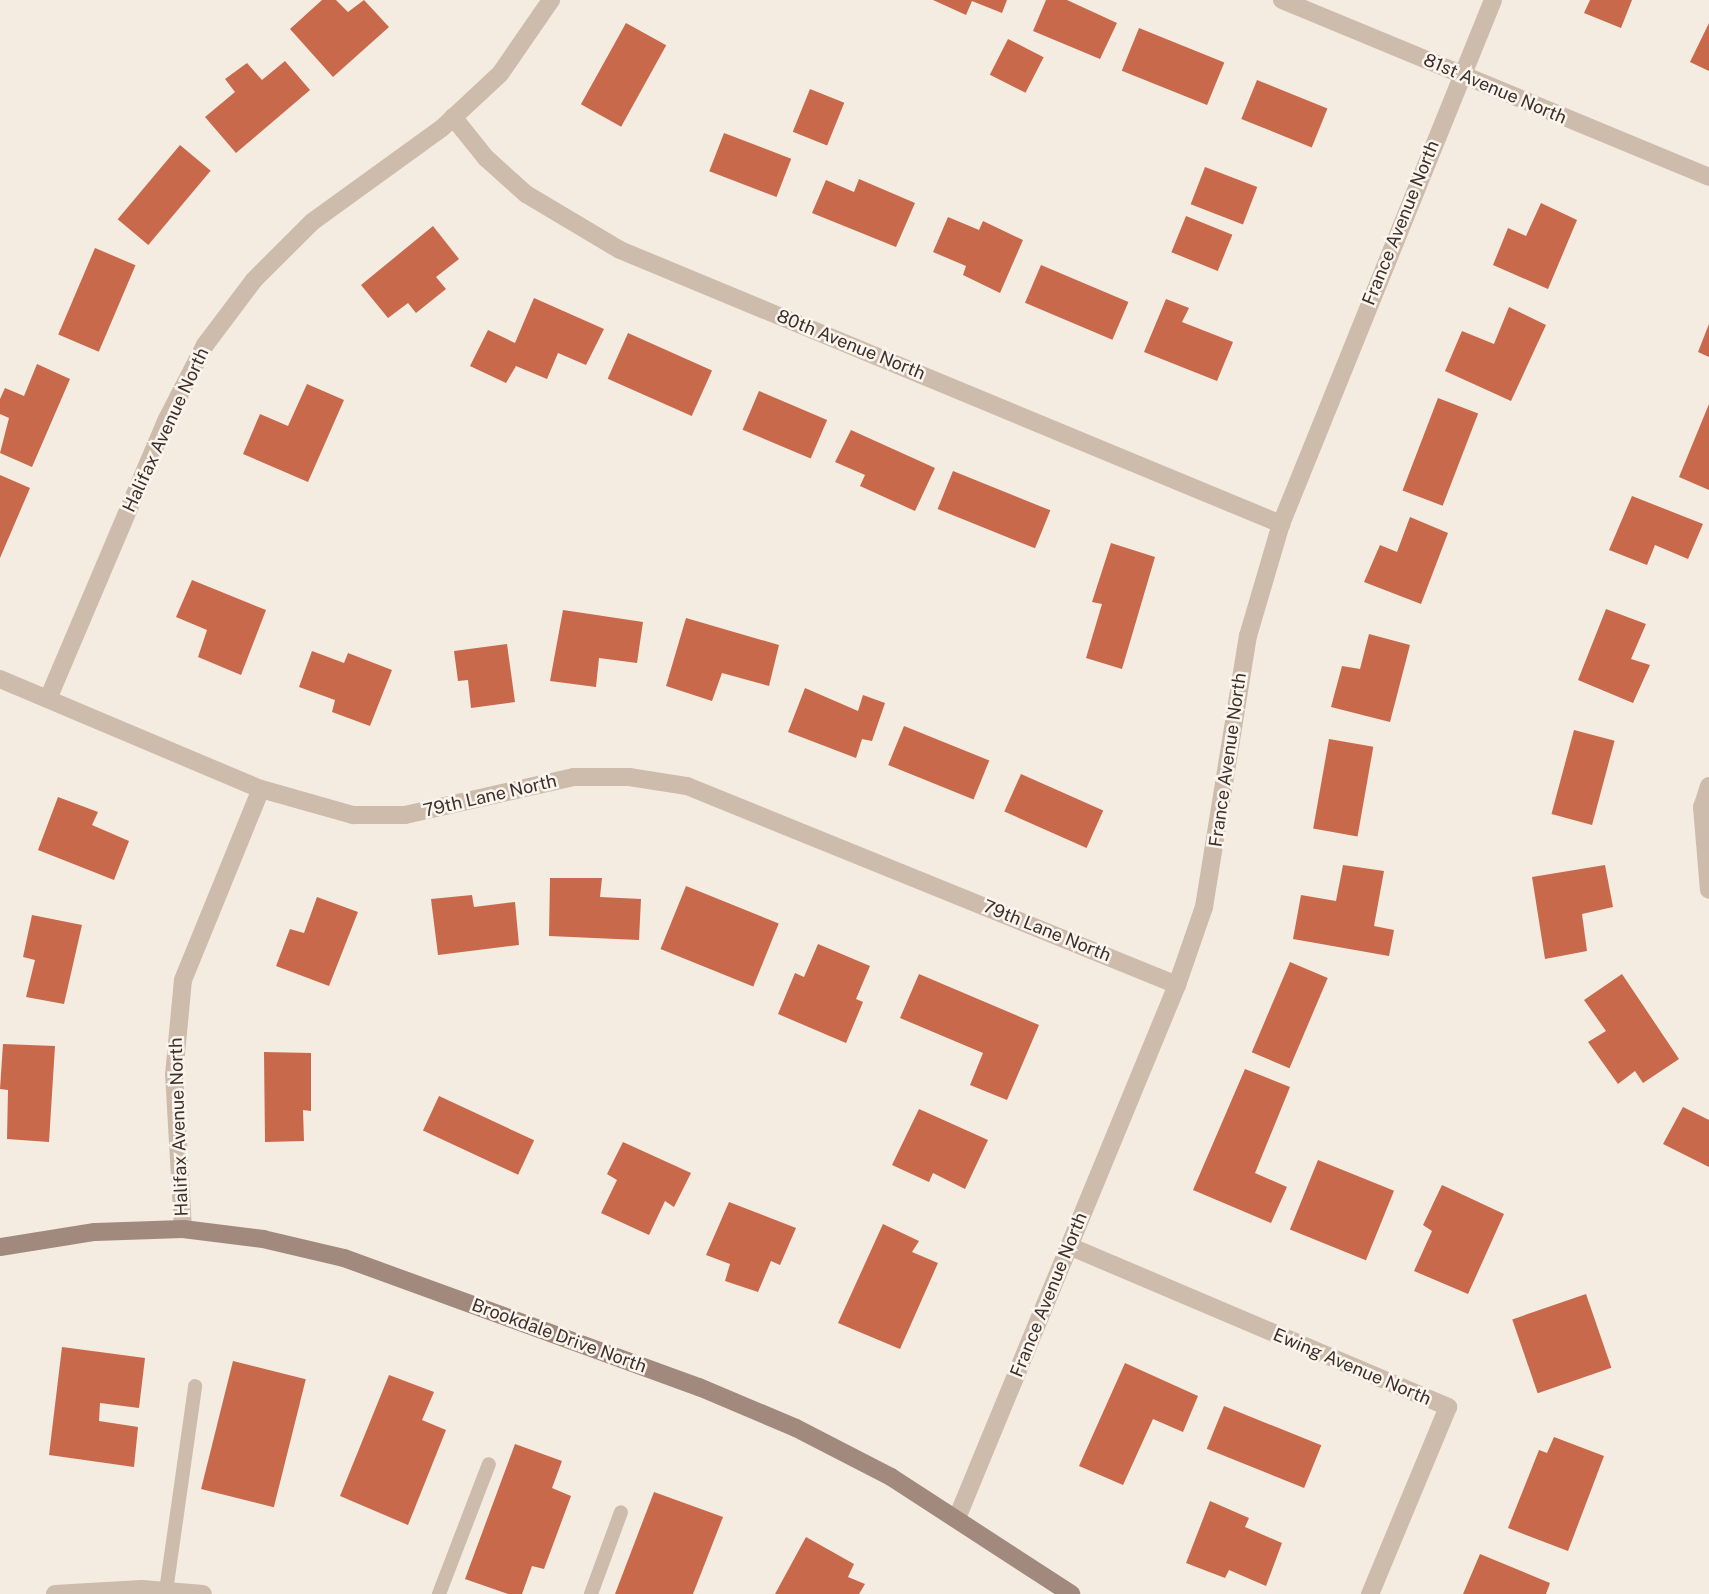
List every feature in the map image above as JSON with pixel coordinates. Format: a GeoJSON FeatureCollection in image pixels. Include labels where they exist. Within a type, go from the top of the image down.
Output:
{"type":"FeatureCollection","features":[{"type":"Feature","properties":{"kind":"street","name":"Halifax Avenue North"},"geometry":{"type":"LineString","coordinates":[[48,699],[167,419],[205,345],[254,280],[312,222],[453,117],[500,74],[551,0]]}},
{"type":"Feature","properties":{"kind":"street","name":"81st Avenue North"},"geometry":{"type":"LineString","coordinates":[[1282,0],[1709,177]]}},
{"type":"Feature","properties":{"kind":"street","name":"France Avenue North"},"geometry":{"type":"LineString","coordinates":[[957,1518],[1177,985],[1204,907],[1248,636],[1281,523],[1493,0]]}},
{"type":"Feature","properties":{"kind":"street","name":"80th Avenue North"},"geometry":{"type":"LineString","coordinates":[[453,117],[486,158],[526,194],[620,250],[1281,523]]}},
{"type":"Feature","properties":{"kind":"street","name":"79th Lane North"},"geometry":{"type":"LineString","coordinates":[[0,679],[261,789],[353,815],[405,815],[573,777],[629,777],[687,786],[1177,985]]}},
{"type":"Feature","properties":{"kind":"street"},"geometry":{"type":"LineString","coordinates":[[1709,786],[1702,807],[1709,890]]}},
{"type":"Feature","properties":{"kind":"street","name":"Halifax Avenue North"},"geometry":{"type":"LineString","coordinates":[[183,1229],[174,1074],[183,980],[261,789]]}},
{"type":"Feature","properties":{"kind":"street","name":"Brookdale Drive North"},"geometry":{"type":"LineString","coordinates":[[0,1247],[95,1231],[183,1229],[263,1239],[344,1258],[699,1387],[796,1428],[957,1518],[1071,1594]]}},
{"type":"Feature","properties":{"kind":"street","name":"Ewing Avenue North"},"geometry":{"type":"LineString","coordinates":[[1069,1246],[1448,1407],[1370,1594]]}},
{"type":"Feature","properties":{"kind":"street"},"geometry":{"type":"LineString","coordinates":[[55,1594],[166,1591],[202,1594]]}},
{"type":"Feature","properties":{"kind":"lane"},"geometry":{"type":"LineString","coordinates":[[166,1591],[195,1386]]}},
{"type":"Feature","properties":{"kind":"lane"},"geometry":{"type":"LineString","coordinates":[[439,1594],[489,1464]]}},
{"type":"Feature","properties":{"kind":"lane"},"geometry":{"type":"LineString","coordinates":[[591,1594],[621,1512]]}},
{"type":"Feature","properties":{"kind":"building"},"geometry":{"type":"Polygon","coordinates":[[[322,0],[336,0],[348,12],[364,0],[389,27],[333,77],[290,29],[322,0]]]}},
{"type":"Feature","properties":{"kind":"building"},"geometry":{"type":"Polygon","coordinates":[[[933,0],[1007,0],[1002,13],[972,1],[966,15],[933,0]]]}},
{"type":"Feature","properties":{"kind":"building"},"geometry":{"type":"Polygon","coordinates":[[[1046,0],[1067,0],[1117,23],[1100,59],[1033,31],[1046,0]]]}},
{"type":"Feature","properties":{"kind":"building"},"geometry":{"type":"Polygon","coordinates":[[[1590,0],[1632,0],[1621,28],[1584,13],[1590,0]]]}},
{"type":"Feature","properties":{"kind":"building"},"geometry":{"type":"Polygon","coordinates":[[[626,23],[666,45],[621,127],[581,104],[626,23]]]}},
{"type":"Feature","properties":{"kind":"building"},"geometry":{"type":"Polygon","coordinates":[[[1709,23],[1709,71],[1690,62],[1709,23]]]}},
{"type":"Feature","properties":{"kind":"building"},"geometry":{"type":"Polygon","coordinates":[[[1139,28],[1224,62],[1207,105],[1122,71],[1139,28]]]}},
{"type":"Feature","properties":{"kind":"building"},"geometry":{"type":"Polygon","coordinates":[[[1008,39],[1044,57],[1025,93],[990,75],[1008,39]]]}},
{"type":"Feature","properties":{"kind":"building"},"geometry":{"type":"Polygon","coordinates":[[[285,61],[310,90],[236,153],[205,117],[235,92],[225,79],[247,63],[262,80],[285,61]]]}},
{"type":"Feature","properties":{"kind":"building"},"geometry":{"type":"Polygon","coordinates":[[[1257,80],[1327,108],[1312,147],[1241,119],[1257,80]]]}},
{"type":"Feature","properties":{"kind":"building"},"geometry":{"type":"Polygon","coordinates":[[[810,89],[844,103],[827,146],[793,132],[810,89]]]}},
{"type":"Feature","properties":{"kind":"building"},"geometry":{"type":"Polygon","coordinates":[[[724,133],[791,159],[777,197],[709,171],[724,133]]]}},
{"type":"Feature","properties":{"kind":"building"},"geometry":{"type":"Polygon","coordinates":[[[180,145],[211,171],[148,245],[118,219],[180,145]]]}},
{"type":"Feature","properties":{"kind":"building"},"geometry":{"type":"Polygon","coordinates":[[[1205,167],[1257,187],[1243,224],[1191,204],[1205,167]]]}},
{"type":"Feature","properties":{"kind":"building"},"geometry":{"type":"Polygon","coordinates":[[[859,179],[915,203],[896,247],[812,213],[826,180],[854,192],[859,179]]]}},
{"type":"Feature","properties":{"kind":"building"},"geometry":{"type":"Polygon","coordinates":[[[1541,203],[1577,220],[1548,289],[1493,265],[1508,228],[1526,236],[1541,203]]]}},
{"type":"Feature","properties":{"kind":"building"},"geometry":{"type":"Polygon","coordinates":[[[1186,216],[1232,235],[1218,271],[1171,252],[1186,216]]]}},
{"type":"Feature","properties":{"kind":"building"},"geometry":{"type":"Polygon","coordinates":[[[948,217],[979,230],[983,221],[1023,240],[1000,293],[963,275],[966,266],[933,252],[948,217]]]}},
{"type":"Feature","properties":{"kind":"building"},"geometry":{"type":"Polygon","coordinates":[[[433,226],[459,259],[436,277],[446,289],[416,313],[408,303],[388,318],[361,285],[433,226]]]}},
{"type":"Feature","properties":{"kind":"building"},"geometry":{"type":"Polygon","coordinates":[[[95,248],[136,265],[99,352],[58,335],[95,248]]]}},
{"type":"Feature","properties":{"kind":"building"},"geometry":{"type":"Polygon","coordinates":[[[1041,265],[1128,302],[1112,340],[1025,303],[1041,265]]]}},
{"type":"Feature","properties":{"kind":"building"},"geometry":{"type":"Polygon","coordinates":[[[534,298],[604,329],[586,365],[558,353],[547,379],[516,366],[506,383],[470,366],[488,330],[515,343],[534,298]]]}},
{"type":"Feature","properties":{"kind":"building"},"geometry":{"type":"Polygon","coordinates":[[[1166,299],[1189,308],[1182,322],[1233,342],[1217,381],[1144,352],[1166,299]]]}},
{"type":"Feature","properties":{"kind":"building"},"geometry":{"type":"Polygon","coordinates":[[[1509,307],[1546,325],[1511,401],[1445,371],[1462,331],[1494,344],[1509,307]]]}},
{"type":"Feature","properties":{"kind":"building"},"geometry":{"type":"Polygon","coordinates":[[[1709,324],[1709,357],[1698,352],[1709,324]]]}},
{"type":"Feature","properties":{"kind":"building"},"geometry":{"type":"Polygon","coordinates":[[[628,333],[712,370],[692,416],[608,379],[628,333]]]}},
{"type":"Feature","properties":{"kind":"building"},"geometry":{"type":"Polygon","coordinates":[[[37,364],[70,379],[32,467],[0,453],[9,418],[0,414],[0,399],[5,388],[24,396],[37,364]]]}},
{"type":"Feature","properties":{"kind":"building"},"geometry":{"type":"Polygon","coordinates":[[[307,384],[344,400],[308,482],[243,454],[260,414],[288,426],[307,384]]]}},
{"type":"Feature","properties":{"kind":"building"},"geometry":{"type":"Polygon","coordinates":[[[759,391],[827,420],[811,459],[743,430],[759,391]]]}},
{"type":"Feature","properties":{"kind":"building"},"geometry":{"type":"Polygon","coordinates":[[[1438,398],[1478,413],[1443,506],[1403,490],[1438,398]]]}},
{"type":"Feature","properties":{"kind":"building"},"geometry":{"type":"Polygon","coordinates":[[[1709,404],[1709,490],[1679,477],[1709,404]]]}},
{"type":"Feature","properties":{"kind":"building"},"geometry":{"type":"Polygon","coordinates":[[[851,430],[935,468],[915,511],[860,486],[865,475],[835,462],[851,430]]]}},
{"type":"Feature","properties":{"kind":"building"},"geometry":{"type":"Polygon","coordinates":[[[953,471],[1050,510],[1035,548],[938,509],[953,471]]]}},
{"type":"Feature","properties":{"kind":"building"},"geometry":{"type":"Polygon","coordinates":[[[0,475],[30,488],[0,558],[0,475]]]}},
{"type":"Feature","properties":{"kind":"building"},"geometry":{"type":"Polygon","coordinates":[[[1632,496],[1703,524],[1688,559],[1655,545],[1647,565],[1609,550],[1632,496]]]}},
{"type":"Feature","properties":{"kind":"building"},"geometry":{"type":"Polygon","coordinates":[[[1410,517],[1448,533],[1421,604],[1364,582],[1380,545],[1397,552],[1410,517]]]}},
{"type":"Feature","properties":{"kind":"building"},"geometry":{"type":"Polygon","coordinates":[[[1111,543],[1155,557],[1122,669],[1086,658],[1102,604],[1092,602],[1111,543]]]}},
{"type":"Feature","properties":{"kind":"building"},"geometry":{"type":"Polygon","coordinates":[[[192,580],[266,610],[241,675],[198,657],[207,630],[176,617],[192,580]]]}},
{"type":"Feature","properties":{"kind":"building"},"geometry":{"type":"Polygon","coordinates":[[[1606,609],[1646,624],[1631,659],[1650,665],[1633,703],[1578,680],[1606,609]]]}},
{"type":"Feature","properties":{"kind":"building"},"geometry":{"type":"Polygon","coordinates":[[[563,610],[643,622],[637,663],[599,658],[596,687],[550,681],[563,610]]]}},
{"type":"Feature","properties":{"kind":"building"},"geometry":{"type":"Polygon","coordinates":[[[686,618],[779,645],[769,686],[722,673],[712,701],[666,686],[686,618]]]}},
{"type":"Feature","properties":{"kind":"building"},"geometry":{"type":"Polygon","coordinates":[[[1369,634],[1410,645],[1390,722],[1331,707],[1342,666],[1360,669],[1369,634]]]}},
{"type":"Feature","properties":{"kind":"building"},"geometry":{"type":"Polygon","coordinates":[[[507,644],[515,702],[471,708],[468,680],[458,681],[454,651],[507,644]]]}},
{"type":"Feature","properties":{"kind":"building"},"geometry":{"type":"Polygon","coordinates":[[[312,651],[344,663],[348,653],[392,670],[370,726],[332,712],[335,700],[299,687],[312,651]]]}},
{"type":"Feature","properties":{"kind":"building"},"geometry":{"type":"Polygon","coordinates":[[[805,688],[858,711],[863,695],[885,703],[872,741],[862,739],[856,758],[788,732],[805,688]]]}},
{"type":"Feature","properties":{"kind":"building"},"geometry":{"type":"Polygon","coordinates":[[[904,726],[989,760],[974,799],[888,765],[904,726]]]}},
{"type":"Feature","properties":{"kind":"building"},"geometry":{"type":"Polygon","coordinates":[[[1574,730],[1615,741],[1592,825],[1551,814],[1574,730]]]}},
{"type":"Feature","properties":{"kind":"building"},"geometry":{"type":"Polygon","coordinates":[[[1329,739],[1373,747],[1358,836],[1313,829],[1329,739]]]}},
{"type":"Feature","properties":{"kind":"building"},"geometry":{"type":"Polygon","coordinates":[[[1021,774],[1103,811],[1087,848],[1004,811],[1021,774]]]}},
{"type":"Feature","properties":{"kind":"building"},"geometry":{"type":"Polygon","coordinates":[[[58,797],[98,812],[92,825],[129,841],[114,880],[38,850],[58,797]]]}},
{"type":"Feature","properties":{"kind":"building"},"geometry":{"type":"Polygon","coordinates":[[[1343,865],[1384,871],[1374,926],[1394,930],[1389,956],[1293,939],[1301,895],[1336,901],[1343,865]]]}},
{"type":"Feature","properties":{"kind":"building"},"geometry":{"type":"Polygon","coordinates":[[[1605,865],[1613,907],[1582,914],[1587,951],[1545,959],[1532,877],[1605,865]]]}},
{"type":"Feature","properties":{"kind":"building"},"geometry":{"type":"Polygon","coordinates":[[[550,878],[602,878],[600,897],[641,899],[639,940],[549,936],[550,878]]]}},
{"type":"Feature","properties":{"kind":"building"},"geometry":{"type":"Polygon","coordinates":[[[686,886],[779,923],[753,987],[661,949],[686,886]]]}},
{"type":"Feature","properties":{"kind":"building"},"geometry":{"type":"Polygon","coordinates":[[[472,895],[474,907],[515,902],[519,945],[438,955],[431,899],[472,895]]]}},
{"type":"Feature","properties":{"kind":"building"},"geometry":{"type":"Polygon","coordinates":[[[317,897],[358,912],[329,986],[276,966],[290,929],[304,933],[317,897]]]}},
{"type":"Feature","properties":{"kind":"building"},"geometry":{"type":"Polygon","coordinates":[[[32,915],[82,925],[64,1004],[26,997],[35,960],[23,957],[32,915]]]}},
{"type":"Feature","properties":{"kind":"building"},"geometry":{"type":"Polygon","coordinates":[[[818,944],[870,966],[856,999],[863,1002],[846,1043],[778,1014],[795,973],[804,977],[818,944]]]}},
{"type":"Feature","properties":{"kind":"building"},"geometry":{"type":"Polygon","coordinates":[[[1290,962],[1328,978],[1289,1068],[1252,1052],[1290,962]]]}},
{"type":"Feature","properties":{"kind":"building"},"geometry":{"type":"Polygon","coordinates":[[[919,974],[1039,1025],[1007,1100],[970,1085],[983,1053],[900,1018],[919,974]]]}},
{"type":"Feature","properties":{"kind":"building"},"geometry":{"type":"Polygon","coordinates":[[[1622,974],[1679,1059],[1643,1083],[1635,1071],[1618,1084],[1588,1042],[1606,1031],[1584,1000],[1622,974]]]}},
{"type":"Feature","properties":{"kind":"building"},"geometry":{"type":"Polygon","coordinates":[[[3,1044],[55,1046],[49,1142],[7,1139],[8,1090],[0,1089],[3,1044]]]}},
{"type":"Feature","properties":{"kind":"building"},"geometry":{"type":"Polygon","coordinates":[[[264,1052],[311,1053],[311,1111],[303,1110],[304,1141],[265,1142],[264,1052]]]}},
{"type":"Feature","properties":{"kind":"building"},"geometry":{"type":"Polygon","coordinates":[[[1245,1069],[1290,1087],[1255,1173],[1287,1187],[1271,1223],[1193,1190],[1245,1069]]]}},
{"type":"Feature","properties":{"kind":"building"},"geometry":{"type":"Polygon","coordinates":[[[439,1096],[534,1140],[518,1175],[423,1130],[439,1096]]]}},
{"type":"Feature","properties":{"kind":"building"},"geometry":{"type":"Polygon","coordinates":[[[1683,1107],[1709,1120],[1709,1167],[1663,1144],[1683,1107]]]}},
{"type":"Feature","properties":{"kind":"building"},"geometry":{"type":"Polygon","coordinates":[[[919,1109],[988,1140],[965,1189],[933,1173],[929,1182],[892,1165],[919,1109]]]}},
{"type":"Feature","properties":{"kind":"building"},"geometry":{"type":"Polygon","coordinates":[[[623,1142],[691,1173],[674,1207],[665,1201],[649,1235],[601,1213],[617,1180],[607,1174],[623,1142]]]}},
{"type":"Feature","properties":{"kind":"building"},"geometry":{"type":"Polygon","coordinates":[[[1318,1160],[1394,1191],[1366,1260],[1290,1230],[1318,1160]]]}},
{"type":"Feature","properties":{"kind":"building"},"geometry":{"type":"Polygon","coordinates":[[[1442,1185],[1504,1214],[1468,1294],[1414,1271],[1432,1231],[1423,1225],[1442,1185]]]}},
{"type":"Feature","properties":{"kind":"building"},"geometry":{"type":"Polygon","coordinates":[[[729,1202],[796,1228],[780,1265],[771,1261],[758,1292],[725,1281],[730,1264],[706,1255],[729,1202]]]}},
{"type":"Feature","properties":{"kind":"building"},"geometry":{"type":"Polygon","coordinates":[[[883,1224],[919,1241],[912,1252],[938,1263],[900,1349],[838,1323],[883,1224]]]}},
{"type":"Feature","properties":{"kind":"building"},"geometry":{"type":"Polygon","coordinates":[[[1586,1294],[1611,1368],[1538,1393],[1512,1319],[1586,1294]]]}},
{"type":"Feature","properties":{"kind":"building"},"geometry":{"type":"Polygon","coordinates":[[[62,1347],[145,1358],[139,1408],[100,1403],[99,1421],[138,1427],[134,1467],[49,1455],[62,1347]]]}},
{"type":"Feature","properties":{"kind":"building"},"geometry":{"type":"Polygon","coordinates":[[[233,1361],[306,1379],[274,1507],[201,1489],[233,1361]]]}},
{"type":"Feature","properties":{"kind":"building"},"geometry":{"type":"Polygon","coordinates":[[[1125,1363],[1198,1396],[1183,1432],[1153,1419],[1123,1485],[1079,1466],[1125,1363]]]}},
{"type":"Feature","properties":{"kind":"building"},"geometry":{"type":"Polygon","coordinates":[[[389,1375],[434,1392],[422,1420],[446,1430],[408,1525],[340,1496],[389,1375]]]}},
{"type":"Feature","properties":{"kind":"building"},"geometry":{"type":"Polygon","coordinates":[[[1224,1406],[1321,1445],[1304,1488],[1207,1449],[1224,1406]]]}},
{"type":"Feature","properties":{"kind":"building"},"geometry":{"type":"Polygon","coordinates":[[[1554,1437],[1604,1456],[1568,1551],[1508,1528],[1539,1450],[1547,1453],[1554,1437]]]}},
{"type":"Feature","properties":{"kind":"building"},"geometry":{"type":"Polygon","coordinates":[[[515,1444],[562,1461],[552,1488],[571,1496],[544,1569],[532,1566],[522,1594],[508,1594],[465,1579],[515,1444]]]}},
{"type":"Feature","properties":{"kind":"building"},"geometry":{"type":"Polygon","coordinates":[[[654,1492],[723,1517],[693,1594],[615,1594],[654,1492]]]}},
{"type":"Feature","properties":{"kind":"building"},"geometry":{"type":"Polygon","coordinates":[[[1210,1501],[1249,1518],[1245,1527],[1282,1543],[1266,1586],[1229,1570],[1225,1578],[1186,1563],[1210,1501]]]}},
{"type":"Feature","properties":{"kind":"building"},"geometry":{"type":"Polygon","coordinates":[[[806,1537],[854,1564],[848,1577],[865,1584],[859,1594],[775,1594],[806,1537]]]}},
{"type":"Feature","properties":{"kind":"building"},"geometry":{"type":"Polygon","coordinates":[[[1480,1554],[1550,1583],[1546,1594],[1463,1594],[1480,1554]]]}}]}
